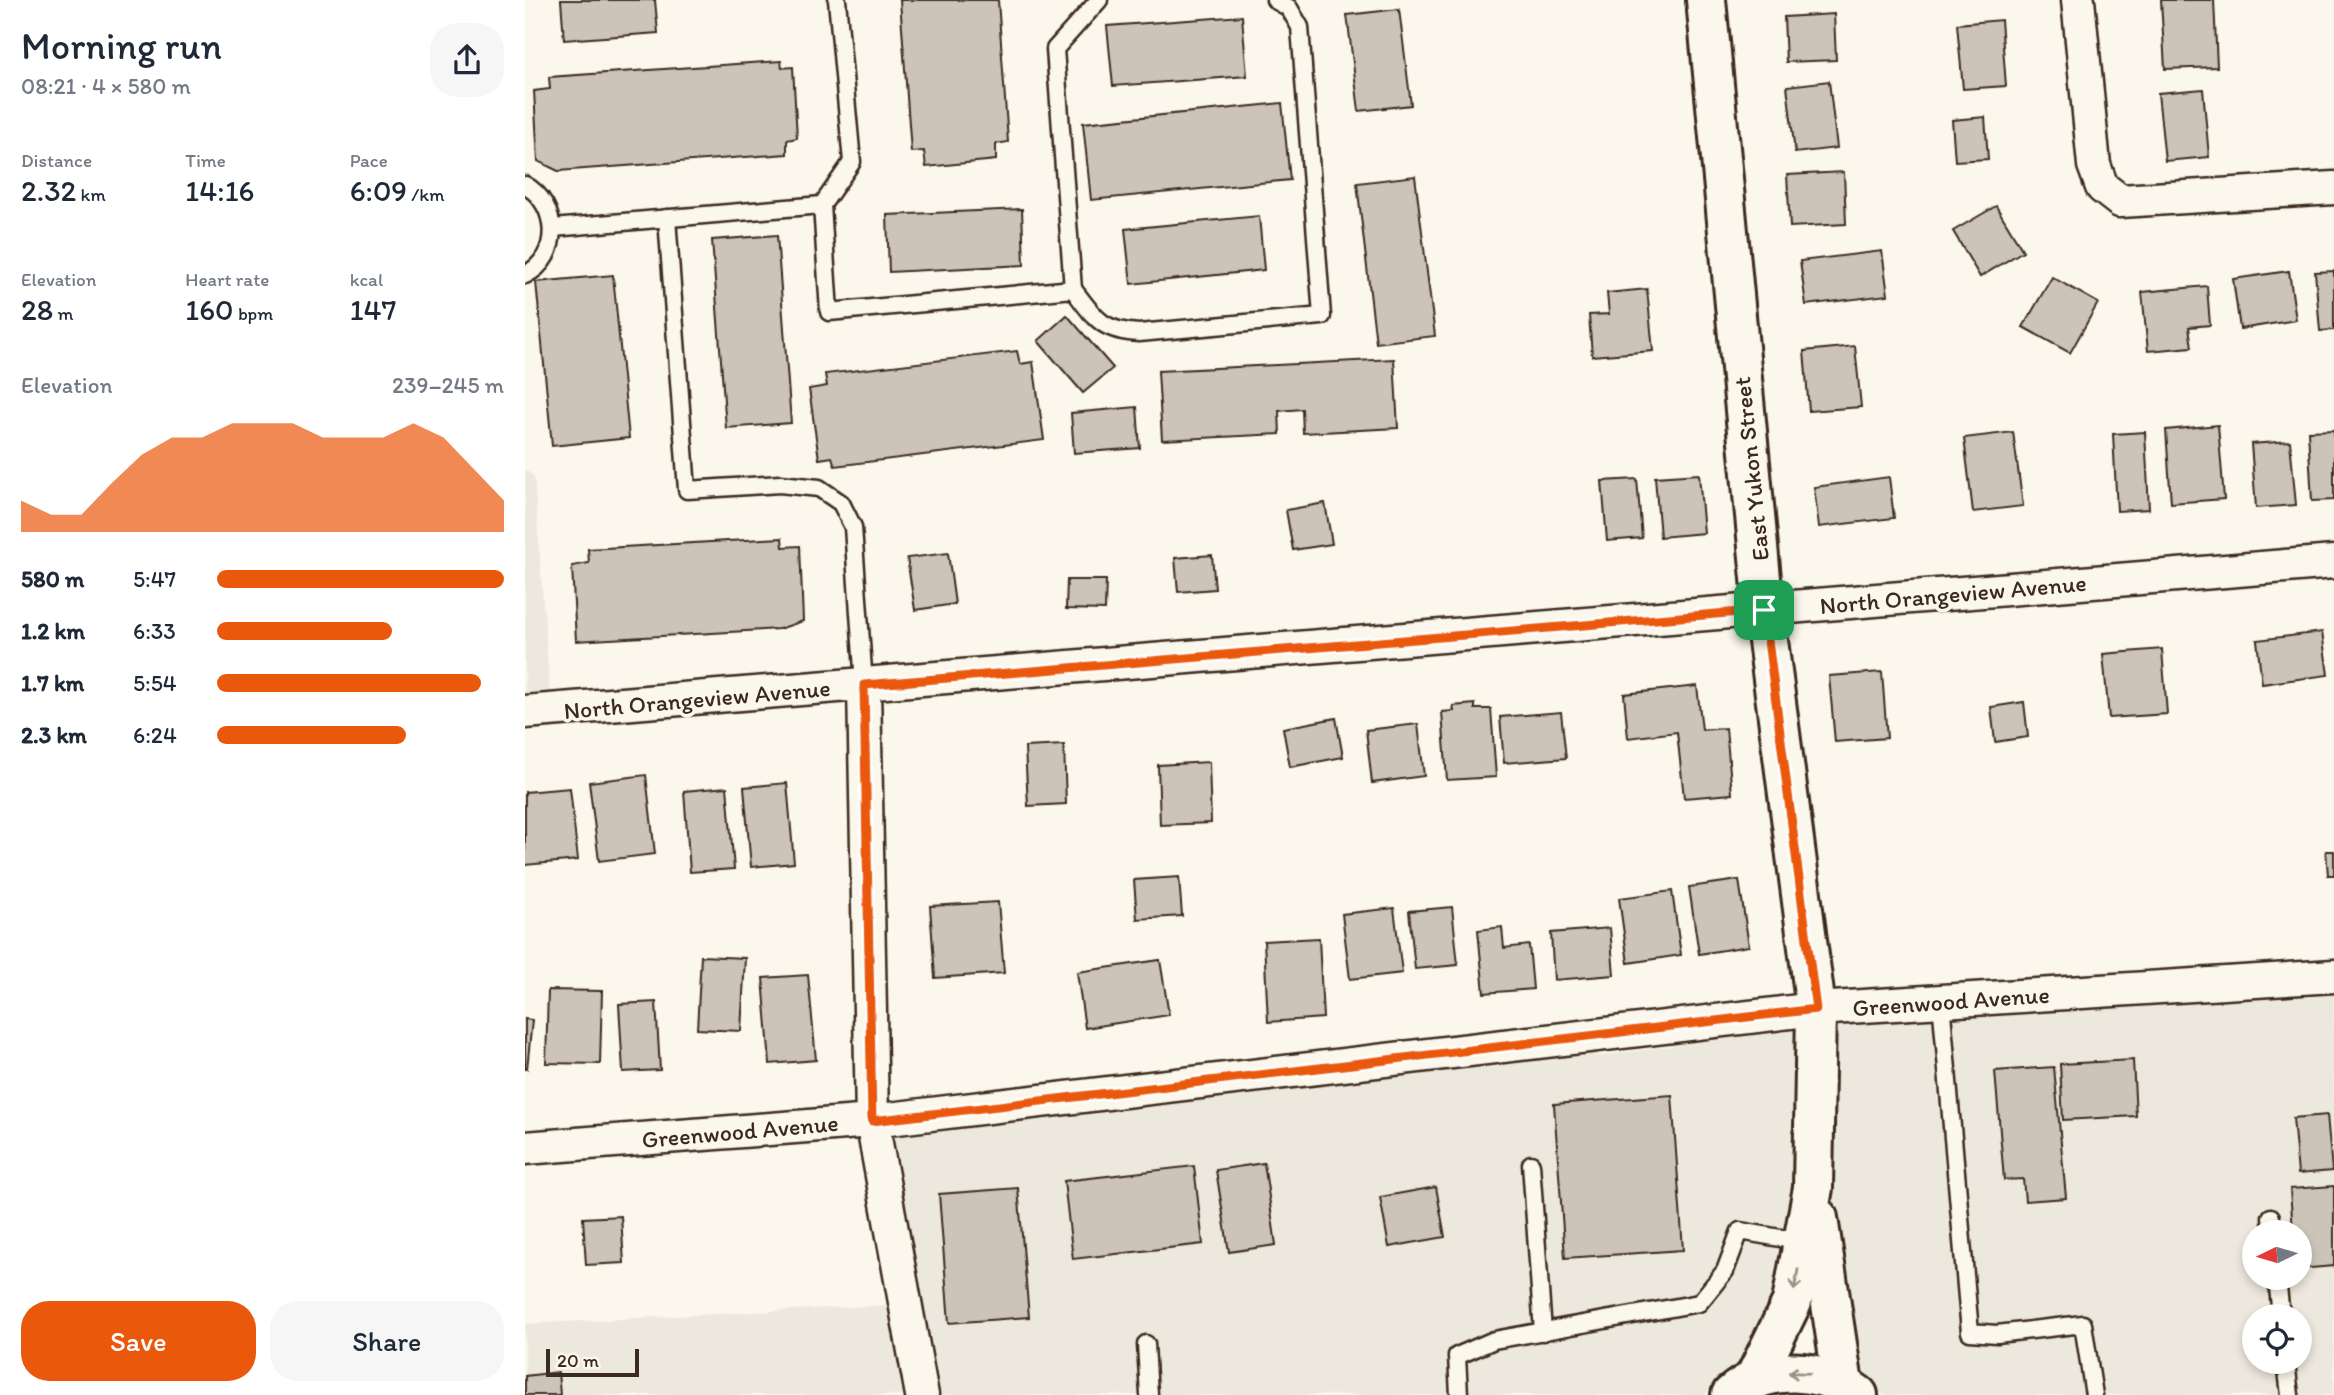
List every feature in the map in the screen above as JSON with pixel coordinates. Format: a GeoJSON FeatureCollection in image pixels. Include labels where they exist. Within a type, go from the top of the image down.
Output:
{"type":"FeatureCollection","features":[{"type":"Feature","properties":{"kind":"street","name":"East Yukon Street"},"geometry":{"type":"LineString","coordinates":[[1706,0],[1764,610],[1816,1009],[1813,1188],[1792,1302],[1743,1387]]}},
{"type":"Feature","properties":{"kind":"street"},"geometry":{"type":"LineString","coordinates":[[2078,0],[2094,165],[2102,187],[2120,201],[2273,194],[2334,188]]}},
{"type":"Feature","properties":{"kind":"street","name":"North Orangeview Avenue"},"geometry":{"type":"LineString","coordinates":[[525,712],[2334,562]]}},
{"type":"Feature","properties":{"kind":"street"},"geometry":{"type":"LineString","coordinates":[[864,685],[872,1121],[922,1395]]}},
{"type":"Feature","properties":{"kind":"street","name":"Greenwood Avenue"},"geometry":{"type":"LineString","coordinates":[[525,1148],[872,1121],[1816,1009],[2334,976]]}},
{"type":"Feature","properties":{"kind":"street","name":"East Yukon Street"},"geometry":{"type":"LineString","coordinates":[[1813,1188],[1851,1390]]}},
{"type":"Feature","properties":{"kind":"street"},"geometry":{"type":"LineString","coordinates":[[1743,1387],[1799,1371],[1851,1390]]}},
{"type":"Feature","properties":{"kind":"lane"},"geometry":{"type":"LineString","coordinates":[[837,0],[852,162],[822,205],[829,312],[1073,289]]}},
{"type":"Feature","properties":{"kind":"lane"},"geometry":{"type":"LineString","coordinates":[[1099,0],[1055,49],[1073,289],[1095,319],[1115,331],[1139,333],[1322,316],[1300,27],[1289,8],[1275,0]]}},
{"type":"Feature","properties":{"kind":"lane"},"geometry":{"type":"LineString","coordinates":[[525,185],[541,198],[549,212],[553,228],[551,245],[543,261],[525,275]]}},
{"type":"Feature","properties":{"kind":"lane"},"geometry":{"type":"LineString","coordinates":[[553,228],[822,205]]}},
{"type":"Feature","properties":{"kind":"lane"},"geometry":{"type":"LineString","coordinates":[[667,218],[687,490],[780,484],[819,488],[841,503],[853,527],[864,685]]}},
{"type":"Feature","properties":{"kind":"lane"},"geometry":{"type":"LineString","coordinates":[[1941,1001],[1970,1332],[1997,1334],[2083,1324],[2094,1395]]}},
{"type":"Feature","properties":{"kind":"lane"},"geometry":{"type":"LineString","coordinates":[[1531,1164],[1543,1332]]}},
{"type":"Feature","properties":{"kind":"lane"},"geometry":{"type":"LineString","coordinates":[[1459,1395],[1457,1356],[1494,1340],[1699,1303],[1725,1271],[1740,1231],[1803,1242]]}},
{"type":"Feature","properties":{"kind":"lane"},"geometry":{"type":"LineString","coordinates":[[1146,1344],[1149,1395]]}},
{"type":"Feature","properties":{"kind":"lane"},"geometry":{"type":"LineString","coordinates":[[2287,1374],[2290,1395]]}},
{"type":"Feature","properties":{"kind":"shaded area"},"geometry":{"type":"Polygon","coordinates":[[[525,469],[534,477],[550,694],[525,696],[525,469]]]}},
{"type":"Feature","properties":{"kind":"shaded area"},"geometry":{"type":"Polygon","coordinates":[[[2334,992],[2334,1395],[1883,1395],[1860,1376],[1831,1187],[1834,1024],[2334,992]]]}},
{"type":"Feature","properties":{"kind":"shaded area"},"geometry":{"type":"Polygon","coordinates":[[[1798,1029],[1795,1187],[1775,1298],[1740,1370],[1715,1388],[1711,1386],[1705,1395],[941,1395],[893,1135],[1597,1051],[1598,1056],[1798,1029]]]}},
{"type":"Feature","properties":{"kind":"shaded area"},"geometry":{"type":"Polygon","coordinates":[[[888,1305],[904,1395],[525,1395],[525,1324],[888,1305]]]}},
{"type":"Feature","properties":{"kind":"building"},"geometry":{"type":"Polygon","coordinates":[[[561,0],[655,0],[658,33],[564,40],[561,0]]]}},
{"type":"Feature","properties":{"kind":"building"},"geometry":{"type":"Polygon","coordinates":[[[900,0],[998,0],[1008,142],[996,144],[996,160],[926,167],[924,151],[911,152],[900,0]]]}},
{"type":"Feature","properties":{"kind":"building"},"geometry":{"type":"Polygon","coordinates":[[[2161,0],[2214,0],[2217,67],[2165,69],[2161,0]]]}},
{"type":"Feature","properties":{"kind":"building"},"geometry":{"type":"Polygon","coordinates":[[[1399,9],[1411,105],[1359,111],[1347,15],[1399,9]]]}},
{"type":"Feature","properties":{"kind":"building"},"geometry":{"type":"Polygon","coordinates":[[[1834,14],[1836,60],[1786,62],[1784,17],[1834,14]]]}},
{"type":"Feature","properties":{"kind":"building"},"geometry":{"type":"Polygon","coordinates":[[[1242,16],[1247,76],[1113,86],[1107,26],[1242,16]]]}},
{"type":"Feature","properties":{"kind":"building"},"geometry":{"type":"Polygon","coordinates":[[[2001,20],[2006,86],[1963,89],[1957,24],[2001,20]]]}},
{"type":"Feature","properties":{"kind":"building"},"geometry":{"type":"Polygon","coordinates":[[[781,61],[782,68],[793,67],[797,138],[787,140],[787,154],[558,171],[538,161],[534,91],[550,89],[549,77],[781,61]]]}},
{"type":"Feature","properties":{"kind":"building"},"geometry":{"type":"Polygon","coordinates":[[[1829,81],[1837,148],[1795,153],[1787,86],[1829,81]]]}},
{"type":"Feature","properties":{"kind":"building"},"geometry":{"type":"Polygon","coordinates":[[[2203,89],[2209,157],[2165,161],[2158,93],[2203,89]]]}},
{"type":"Feature","properties":{"kind":"building"},"geometry":{"type":"Polygon","coordinates":[[[1282,103],[1290,180],[1091,200],[1083,123],[1282,103]]]}},
{"type":"Feature","properties":{"kind":"building"},"geometry":{"type":"Polygon","coordinates":[[[1985,117],[1988,159],[1955,161],[1952,120],[1985,117]]]}},
{"type":"Feature","properties":{"kind":"building"},"geometry":{"type":"Polygon","coordinates":[[[1844,172],[1846,224],[1790,227],[1787,175],[1844,172]]]}},
{"type":"Feature","properties":{"kind":"building"},"geometry":{"type":"Polygon","coordinates":[[[1415,176],[1435,336],[1376,343],[1357,183],[1415,176]]]}},
{"type":"Feature","properties":{"kind":"building"},"geometry":{"type":"Polygon","coordinates":[[[1996,206],[2023,251],[1980,277],[1953,231],[1996,206]]]}},
{"type":"Feature","properties":{"kind":"building"},"geometry":{"type":"Polygon","coordinates":[[[1022,209],[1024,265],[889,272],[887,215],[1022,209]]]}},
{"type":"Feature","properties":{"kind":"building"},"geometry":{"type":"Polygon","coordinates":[[[1259,216],[1264,270],[1131,284],[1125,229],[1259,216]]]}},
{"type":"Feature","properties":{"kind":"building"},"geometry":{"type":"Polygon","coordinates":[[[777,235],[791,423],[726,428],[712,240],[777,235]]]}},
{"type":"Feature","properties":{"kind":"building"},"geometry":{"type":"Polygon","coordinates":[[[1882,251],[1888,295],[1806,305],[1800,261],[1882,251]]]}},
{"type":"Feature","properties":{"kind":"building"},"geometry":{"type":"Polygon","coordinates":[[[2289,271],[2296,320],[2240,329],[2233,279],[2289,271]]]}},
{"type":"Feature","properties":{"kind":"building"},"geometry":{"type":"Polygon","coordinates":[[[2334,271],[2334,330],[2320,331],[2315,272],[2334,271]]]}},
{"type":"Feature","properties":{"kind":"building"},"geometry":{"type":"Polygon","coordinates":[[[613,275],[629,438],[552,446],[536,282],[613,275]]]}},
{"type":"Feature","properties":{"kind":"building"},"geometry":{"type":"Polygon","coordinates":[[[2052,277],[2098,303],[2070,353],[2023,327],[2052,277]]]}},
{"type":"Feature","properties":{"kind":"building"},"geometry":{"type":"Polygon","coordinates":[[[2207,286],[2210,325],[2189,327],[2192,347],[2148,351],[2142,292],[2207,286]]]}},
{"type":"Feature","properties":{"kind":"building"},"geometry":{"type":"Polygon","coordinates":[[[1647,289],[1653,351],[1592,356],[1589,315],[1609,314],[1607,293],[1647,289]]]}},
{"type":"Feature","properties":{"kind":"building"},"geometry":{"type":"Polygon","coordinates":[[[1067,315],[1113,368],[1083,393],[1038,341],[1067,315]]]}},
{"type":"Feature","properties":{"kind":"building"},"geometry":{"type":"Polygon","coordinates":[[[1855,346],[1861,407],[1809,411],[1804,351],[1855,346]]]}},
{"type":"Feature","properties":{"kind":"building"},"geometry":{"type":"Polygon","coordinates":[[[1017,351],[1020,364],[1033,362],[1044,440],[835,466],[832,457],[819,459],[809,389],[827,386],[825,374],[1017,351]]]}},
{"type":"Feature","properties":{"kind":"building"},"geometry":{"type":"Polygon","coordinates":[[[1394,359],[1398,428],[1303,433],[1302,409],[1279,411],[1280,434],[1162,440],[1158,371],[1394,359]]]}},
{"type":"Feature","properties":{"kind":"building"},"geometry":{"type":"Polygon","coordinates":[[[1137,407],[1140,448],[1074,453],[1071,413],[1137,407]]]}},
{"type":"Feature","properties":{"kind":"building"},"geometry":{"type":"Polygon","coordinates":[[[2218,425],[2224,499],[2171,503],[2166,430],[2218,425]]]}},
{"type":"Feature","properties":{"kind":"building"},"geometry":{"type":"Polygon","coordinates":[[[2334,430],[2334,500],[2312,501],[2308,431],[2334,430]]]}},
{"type":"Feature","properties":{"kind":"building"},"geometry":{"type":"Polygon","coordinates":[[[2013,432],[2023,506],[1973,512],[1964,438],[2013,432]]]}},
{"type":"Feature","properties":{"kind":"building"},"geometry":{"type":"Polygon","coordinates":[[[2145,432],[2149,509],[2117,511],[2113,434],[2145,432]]]}},
{"type":"Feature","properties":{"kind":"building"},"geometry":{"type":"Polygon","coordinates":[[[2290,441],[2296,505],[2256,508],[2251,444],[2290,441]]]}},
{"type":"Feature","properties":{"kind":"building"},"geometry":{"type":"Polygon","coordinates":[[[1699,474],[1704,533],[1660,537],[1655,477],[1699,474]]]}},
{"type":"Feature","properties":{"kind":"building"},"geometry":{"type":"Polygon","coordinates":[[[1889,477],[1894,518],[1819,527],[1814,487],[1889,477]]]}},
{"type":"Feature","properties":{"kind":"building"},"geometry":{"type":"Polygon","coordinates":[[[1637,479],[1642,538],[1607,541],[1602,481],[1637,479]]]}},
{"type":"Feature","properties":{"kind":"building"},"geometry":{"type":"Polygon","coordinates":[[[1325,503],[1332,544],[1293,550],[1286,510],[1325,503]]]}},
{"type":"Feature","properties":{"kind":"building"},"geometry":{"type":"Polygon","coordinates":[[[782,538],[783,547],[800,546],[803,621],[779,629],[576,641],[572,566],[589,563],[588,549],[782,538]]]}},
{"type":"Feature","properties":{"kind":"building"},"geometry":{"type":"Polygon","coordinates":[[[948,553],[955,604],[915,610],[907,558],[948,553]]]}},
{"type":"Feature","properties":{"kind":"building"},"geometry":{"type":"Polygon","coordinates":[[[1212,555],[1215,589],[1178,592],[1175,558],[1212,555]]]}},
{"type":"Feature","properties":{"kind":"building"},"geometry":{"type":"Polygon","coordinates":[[[1067,580],[1106,580],[1105,610],[1066,609],[1067,580]]]}},
{"type":"Feature","properties":{"kind":"building"},"geometry":{"type":"Polygon","coordinates":[[[2322,632],[2328,675],[2262,684],[2257,640],[2322,632]]]}},
{"type":"Feature","properties":{"kind":"building"},"geometry":{"type":"Polygon","coordinates":[[[2162,649],[2167,714],[2109,718],[2103,654],[2162,649]]]}},
{"type":"Feature","properties":{"kind":"building"},"geometry":{"type":"Polygon","coordinates":[[[1882,672],[1887,738],[1835,742],[1829,676],[1882,672]]]}},
{"type":"Feature","properties":{"kind":"building"},"geometry":{"type":"Polygon","coordinates":[[[1697,686],[1702,730],[1726,728],[1732,794],[1684,798],[1677,732],[1628,738],[1624,694],[1697,686]]]}},
{"type":"Feature","properties":{"kind":"building"},"geometry":{"type":"Polygon","coordinates":[[[2024,702],[2028,737],[1995,742],[1991,707],[2024,702]]]}},
{"type":"Feature","properties":{"kind":"building"},"geometry":{"type":"Polygon","coordinates":[[[1475,704],[1475,709],[1491,709],[1496,777],[1447,780],[1442,712],[1454,711],[1453,706],[1475,704]]]}},
{"type":"Feature","properties":{"kind":"building"},"geometry":{"type":"Polygon","coordinates":[[[1561,712],[1566,758],[1504,763],[1500,717],[1561,712]]]}},
{"type":"Feature","properties":{"kind":"building"},"geometry":{"type":"Polygon","coordinates":[[[1336,718],[1343,757],[1290,767],[1283,728],[1336,718]]]}},
{"type":"Feature","properties":{"kind":"building"},"geometry":{"type":"Polygon","coordinates":[[[1418,724],[1424,776],[1372,783],[1366,730],[1418,724]]]}},
{"type":"Feature","properties":{"kind":"building"},"geometry":{"type":"Polygon","coordinates":[[[1064,745],[1066,804],[1028,806],[1025,747],[1064,745]]]}},
{"type":"Feature","properties":{"kind":"building"},"geometry":{"type":"Polygon","coordinates":[[[1209,762],[1211,823],[1160,825],[1158,765],[1209,762]]]}},
{"type":"Feature","properties":{"kind":"building"},"geometry":{"type":"Polygon","coordinates":[[[646,775],[655,854],[599,861],[589,782],[646,775]]]}},
{"type":"Feature","properties":{"kind":"building"},"geometry":{"type":"Polygon","coordinates":[[[787,783],[794,863],[751,867],[744,787],[787,783]]]}},
{"type":"Feature","properties":{"kind":"building"},"geometry":{"type":"Polygon","coordinates":[[[727,787],[734,869],[690,872],[684,791],[727,787]]]}},
{"type":"Feature","properties":{"kind":"building"},"geometry":{"type":"Polygon","coordinates":[[[570,788],[578,860],[525,865],[525,792],[570,788]]]}},
{"type":"Feature","properties":{"kind":"building"},"geometry":{"type":"Polygon","coordinates":[[[2326,851],[2334,851],[2334,875],[2328,875],[2326,851]]]}},
{"type":"Feature","properties":{"kind":"building"},"geometry":{"type":"Polygon","coordinates":[[[1179,877],[1182,916],[1137,919],[1134,880],[1179,877]]]}},
{"type":"Feature","properties":{"kind":"building"},"geometry":{"type":"Polygon","coordinates":[[[1739,880],[1749,946],[1699,954],[1689,887],[1739,880]]]}},
{"type":"Feature","properties":{"kind":"building"},"geometry":{"type":"Polygon","coordinates":[[[1672,891],[1681,955],[1628,963],[1619,898],[1672,891]]]}},
{"type":"Feature","properties":{"kind":"building"},"geometry":{"type":"Polygon","coordinates":[[[998,902],[1004,973],[935,978],[930,906],[998,902]]]}},
{"type":"Feature","properties":{"kind":"building"},"geometry":{"type":"Polygon","coordinates":[[[1452,907],[1458,965],[1415,969],[1409,911],[1452,907]]]}},
{"type":"Feature","properties":{"kind":"building"},"geometry":{"type":"Polygon","coordinates":[[[1394,908],[1402,973],[1350,979],[1342,914],[1394,908]]]}},
{"type":"Feature","properties":{"kind":"building"},"geometry":{"type":"Polygon","coordinates":[[[1502,927],[1504,948],[1529,945],[1533,989],[1484,993],[1478,930],[1502,927]]]}},
{"type":"Feature","properties":{"kind":"building"},"geometry":{"type":"Polygon","coordinates":[[[1610,928],[1614,975],[1554,980],[1551,933],[1610,928]]]}},
{"type":"Feature","properties":{"kind":"building"},"geometry":{"type":"Polygon","coordinates":[[[1319,938],[1323,1018],[1268,1022],[1264,941],[1319,938]]]}},
{"type":"Feature","properties":{"kind":"building"},"geometry":{"type":"Polygon","coordinates":[[[701,956],[745,958],[741,1031],[697,1029],[701,956]]]}},
{"type":"Feature","properties":{"kind":"building"},"geometry":{"type":"Polygon","coordinates":[[[1160,960],[1169,1015],[1085,1028],[1077,972],[1160,960]]]}},
{"type":"Feature","properties":{"kind":"building"},"geometry":{"type":"Polygon","coordinates":[[[808,975],[816,1060],[770,1064],[763,978],[808,975]]]}},
{"type":"Feature","properties":{"kind":"building"},"geometry":{"type":"Polygon","coordinates":[[[548,990],[602,991],[600,1064],[546,1063],[548,990]]]}},
{"type":"Feature","properties":{"kind":"building"},"geometry":{"type":"Polygon","coordinates":[[[656,1002],[660,1070],[623,1072],[619,1004],[656,1002]]]}},
{"type":"Feature","properties":{"kind":"building"},"geometry":{"type":"Polygon","coordinates":[[[525,1019],[532,1020],[527,1069],[525,1069],[525,1019]]]}},
{"type":"Feature","properties":{"kind":"building"},"geometry":{"type":"Polygon","coordinates":[[[2133,1060],[2136,1116],[2063,1120],[2060,1064],[2133,1060]]]}},
{"type":"Feature","properties":{"kind":"building"},"geometry":{"type":"Polygon","coordinates":[[[2054,1067],[2066,1198],[2025,1201],[2023,1179],[2004,1180],[1995,1071],[2054,1067]]]}},
{"type":"Feature","properties":{"kind":"building"},"geometry":{"type":"Polygon","coordinates":[[[1672,1095],[1683,1250],[1565,1258],[1554,1104],[1672,1095]]]}},
{"type":"Feature","properties":{"kind":"building"},"geometry":{"type":"Polygon","coordinates":[[[2327,1115],[2332,1171],[2298,1174],[2293,1118],[2327,1115]]]}},
{"type":"Feature","properties":{"kind":"building"},"geometry":{"type":"Polygon","coordinates":[[[1264,1163],[1276,1245],[1229,1252],[1216,1170],[1264,1163]]]}},
{"type":"Feature","properties":{"kind":"building"},"geometry":{"type":"Polygon","coordinates":[[[1194,1166],[1203,1244],[1073,1259],[1064,1181],[1194,1166]]]}},
{"type":"Feature","properties":{"kind":"building"},"geometry":{"type":"Polygon","coordinates":[[[2334,1186],[2334,1266],[2312,1268],[2312,1220],[2292,1220],[2290,1189],[2334,1186]]]}},
{"type":"Feature","properties":{"kind":"building"},"geometry":{"type":"Polygon","coordinates":[[[1436,1187],[1445,1237],[1389,1247],[1380,1197],[1436,1187]]]}},
{"type":"Feature","properties":{"kind":"building"},"geometry":{"type":"Polygon","coordinates":[[[1018,1188],[1029,1317],[949,1323],[939,1194],[1018,1188]]]}},
{"type":"Feature","properties":{"kind":"building"},"geometry":{"type":"Polygon","coordinates":[[[621,1216],[624,1263],[586,1265],[583,1218],[621,1216]]]}},
{"type":"Feature","properties":{"kind":"building"},"geometry":{"type":"Polygon","coordinates":[[[558,1372],[560,1395],[525,1395],[525,1376],[558,1372]]]}},
{"type":"Feature","properties":{"kind":"route"},"geometry":{"type":"LineString","coordinates":[[1764,610],[1816,1009],[872,1121],[864,685],[1764,610]]}}]}
